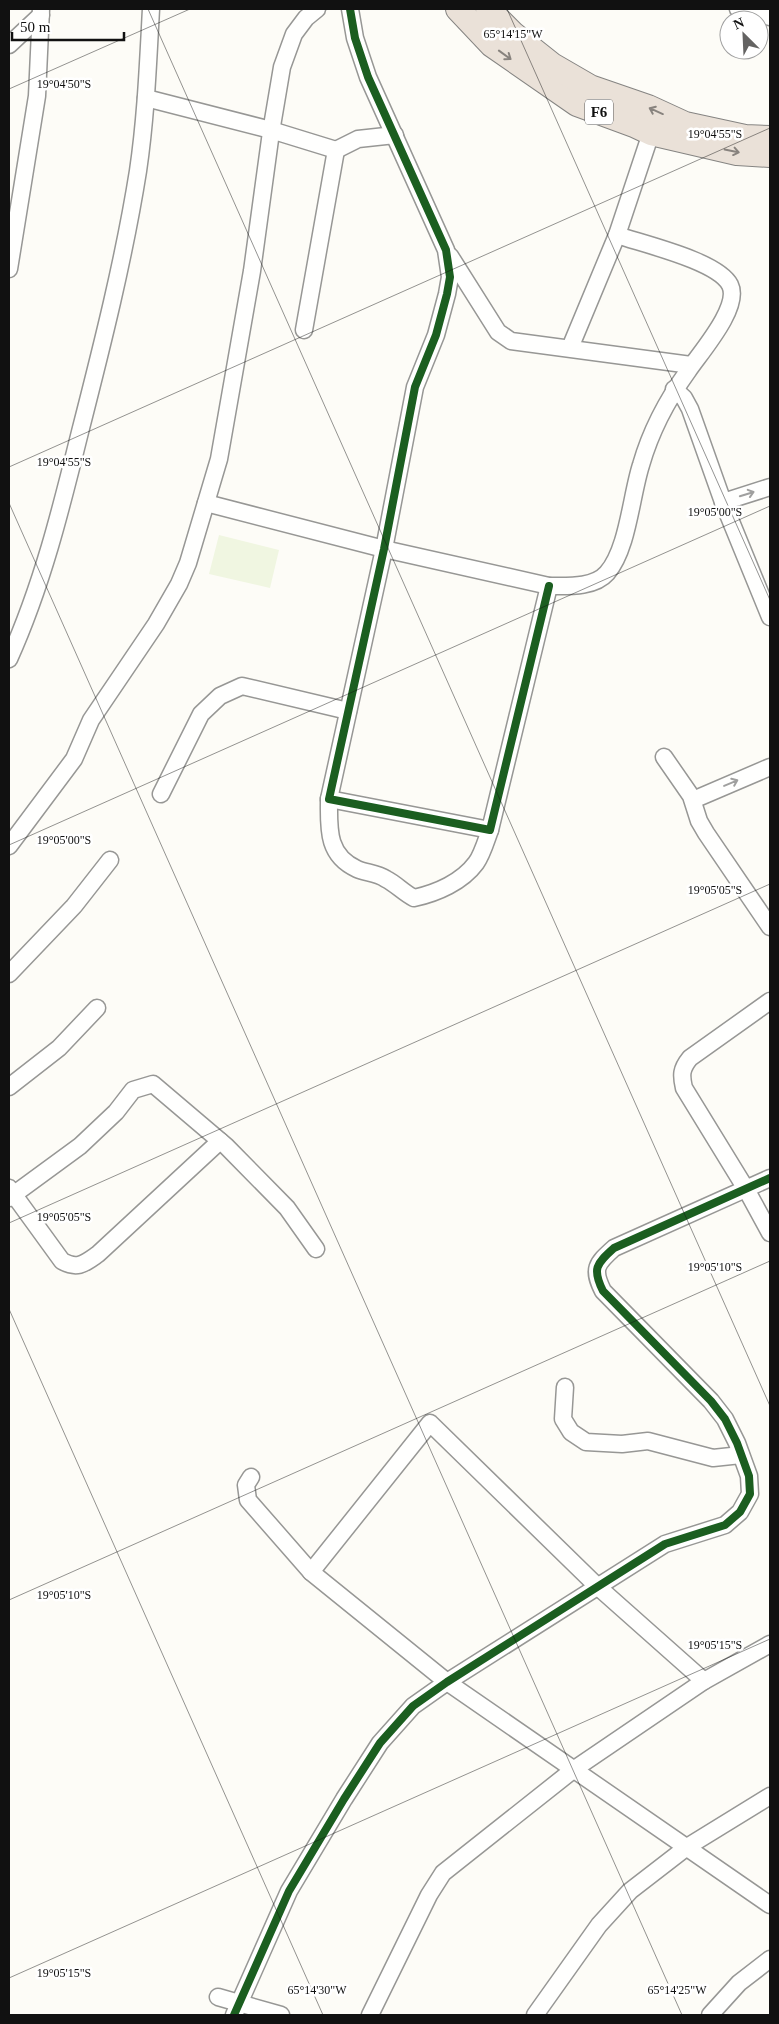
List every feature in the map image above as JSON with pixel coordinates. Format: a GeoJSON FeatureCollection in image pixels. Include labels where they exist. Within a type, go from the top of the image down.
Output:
{"type":"FeatureCollection","features":[{"type":"Feature","properties":{"kind":"highway","name":"F6"},"geometry":{"type":"LineString","coordinates":[[458,9],[492,46],[577,104],[651,133],[737,153],[770,155]]}},
{"type":"Feature","properties":{"kind":"highway","name":"F6"},"geometry":{"type":"LineString","coordinates":[[488,9],[514,34],[552,65],[590,87],[685,124],[745,137],[770,138]]}},
{"type":"Feature","properties":{"kind":"street"},"geometry":{"type":"LineString","coordinates":[[9,659],[19,637],[51,546],[106,330],[138,170],[146,98],[151,9]]}},
{"type":"Feature","properties":{"kind":"street"},"geometry":{"type":"LineString","coordinates":[[9,846],[74,759],[83,736],[103,701],[156,624],[179,584],[188,563],[219,460],[252,271],[271,130],[282,67],[294,34],[306,18],[317,9]]}},
{"type":"Feature","properties":{"kind":"street"},"geometry":{"type":"LineString","coordinates":[[350,9],[355,38],[368,76],[446,250],[498,332],[511,341],[691,366]]}},
{"type":"Feature","properties":{"kind":"street"},"geometry":{"type":"LineString","coordinates":[[9,45],[41,12]]}},
{"type":"Feature","properties":{"kind":"street"},"geometry":{"type":"LineString","coordinates":[[9,268],[37,96],[41,12]]}},
{"type":"Feature","properties":{"kind":"street"},"geometry":{"type":"LineString","coordinates":[[146,98],[271,130],[336,150],[358,139],[395,135]]}},
{"type":"Feature","properties":{"kind":"street"},"geometry":{"type":"LineString","coordinates":[[570,348],[617,235],[651,133]]}},
{"type":"Feature","properties":{"kind":"street"},"geometry":{"type":"LineString","coordinates":[[304,330],[336,150]]}},
{"type":"Feature","properties":{"kind":"street"},"geometry":{"type":"LineString","coordinates":[[206,503],[384,549],[549,586],[576,586],[606,574],[619,555],[643,457],[655,425],[674,389],[728,312],[732,295],[730,285],[721,275],[702,263],[617,235]]}},
{"type":"Feature","properties":{"kind":"street"},"geometry":{"type":"LineString","coordinates":[[446,250],[450,277],[447,294],[436,334],[415,387],[384,549],[329,799],[329,835],[338,854],[356,868],[387,879],[414,898],[430,894],[461,878],[477,863],[490,830],[549,586]]}},
{"type":"Feature","properties":{"kind":"street"},"geometry":{"type":"LineString","coordinates":[[674,389],[684,398],[690,409],[723,502],[770,617]]}},
{"type":"Feature","properties":{"kind":"street"},"geometry":{"type":"LineString","coordinates":[[723,502],[770,487]]}},
{"type":"Feature","properties":{"kind":"street"},"geometry":{"type":"LineString","coordinates":[[161,794],[201,714],[227,692],[242,686],[348,711]]}},
{"type":"Feature","properties":{"kind":"street"},"geometry":{"type":"LineString","coordinates":[[664,757],[692,800],[699,821],[706,833],[770,927]]}},
{"type":"Feature","properties":{"kind":"street"},"geometry":{"type":"LineString","coordinates":[[692,800],[770,767]]}},
{"type":"Feature","properties":{"kind":"street"},"geometry":{"type":"LineString","coordinates":[[329,799],[490,830]]}},
{"type":"Feature","properties":{"kind":"street"},"geometry":{"type":"LineString","coordinates":[[9,974],[74,906],[110,860]]}},
{"type":"Feature","properties":{"kind":"street"},"geometry":{"type":"LineString","coordinates":[[770,1001],[690,1058],[682,1067],[681,1076],[684,1088],[746,1188],[770,1232]]}},
{"type":"Feature","properties":{"kind":"street"},"geometry":{"type":"LineString","coordinates":[[9,1087],[59,1048],[97,1008]]}},
{"type":"Feature","properties":{"kind":"street"},"geometry":{"type":"LineString","coordinates":[[220,1141],[98,1254],[84,1264],[71,1266],[62,1261],[10,1194],[80,1146],[116,1112],[133,1090],[153,1084],[220,1141],[287,1208],[316,1248]]}},
{"type":"Feature","properties":{"kind":"street"},"geometry":{"type":"LineString","coordinates":[[237,2009],[289,1892],[344,1799],[380,1743],[413,1706],[447,1682],[665,1544],[725,1525],[740,1512],[750,1494],[749,1476],[737,1443],[724,1419],[711,1400],[603,1291],[597,1278],[596,1268],[601,1260],[614,1248],[770,1178]]}},
{"type":"Feature","properties":{"kind":"street"},"geometry":{"type":"LineString","coordinates":[[565,1387],[563,1420],[571,1432],[586,1442],[622,1444],[648,1442],[713,1458],[741,1455]]}},
{"type":"Feature","properties":{"kind":"street"},"geometry":{"type":"LineString","coordinates":[[311,1572],[430,1423],[597,1586],[704,1681]]}},
{"type":"Feature","properties":{"kind":"street"},"geometry":{"type":"LineString","coordinates":[[252,1477],[246,1485],[248,1500],[311,1572],[447,1682],[770,1905]]}},
{"type":"Feature","properties":{"kind":"street"},"geometry":{"type":"LineString","coordinates":[[370,2015],[429,1895],[443,1873],[573,1770],[704,1681],[770,1644]]}},
{"type":"Feature","properties":{"kind":"street"},"geometry":{"type":"LineString","coordinates":[[535,2015],[600,1925],[630,1891],[687,1847],[770,1796]]}},
{"type":"Feature","properties":{"kind":"street"},"geometry":{"type":"LineString","coordinates":[[710,2015],[739,1983],[770,1960]]}},
{"type":"Feature","properties":{"kind":"street"},"geometry":{"type":"LineString","coordinates":[[218,1997],[237,2009],[281,2015]]}},
{"type":"Feature","properties":{"kind":"green space"},"geometry":{"type":"Polygon","coordinates":[[[219,535],[279,550],[270,588],[209,574],[219,535]]]}},
{"type":"Feature","properties":{"kind":"cycle path"},"geometry":{"type":"LineString","coordinates":[[350,9],[355,38],[368,77],[446,250],[450,277],[436,335],[415,387],[384,549],[329,799],[490,830],[549,586]]}},
{"type":"Feature","properties":{"kind":"cycle path"},"geometry":{"type":"LineString","coordinates":[[234,2015],[289,1891],[380,1743],[413,1706],[447,1682],[665,1544],[725,1525],[740,1512],[750,1494],[749,1476],[737,1443],[725,1419],[711,1401],[603,1291],[597,1272],[603,1258],[614,1248],[770,1178]]}}]}
